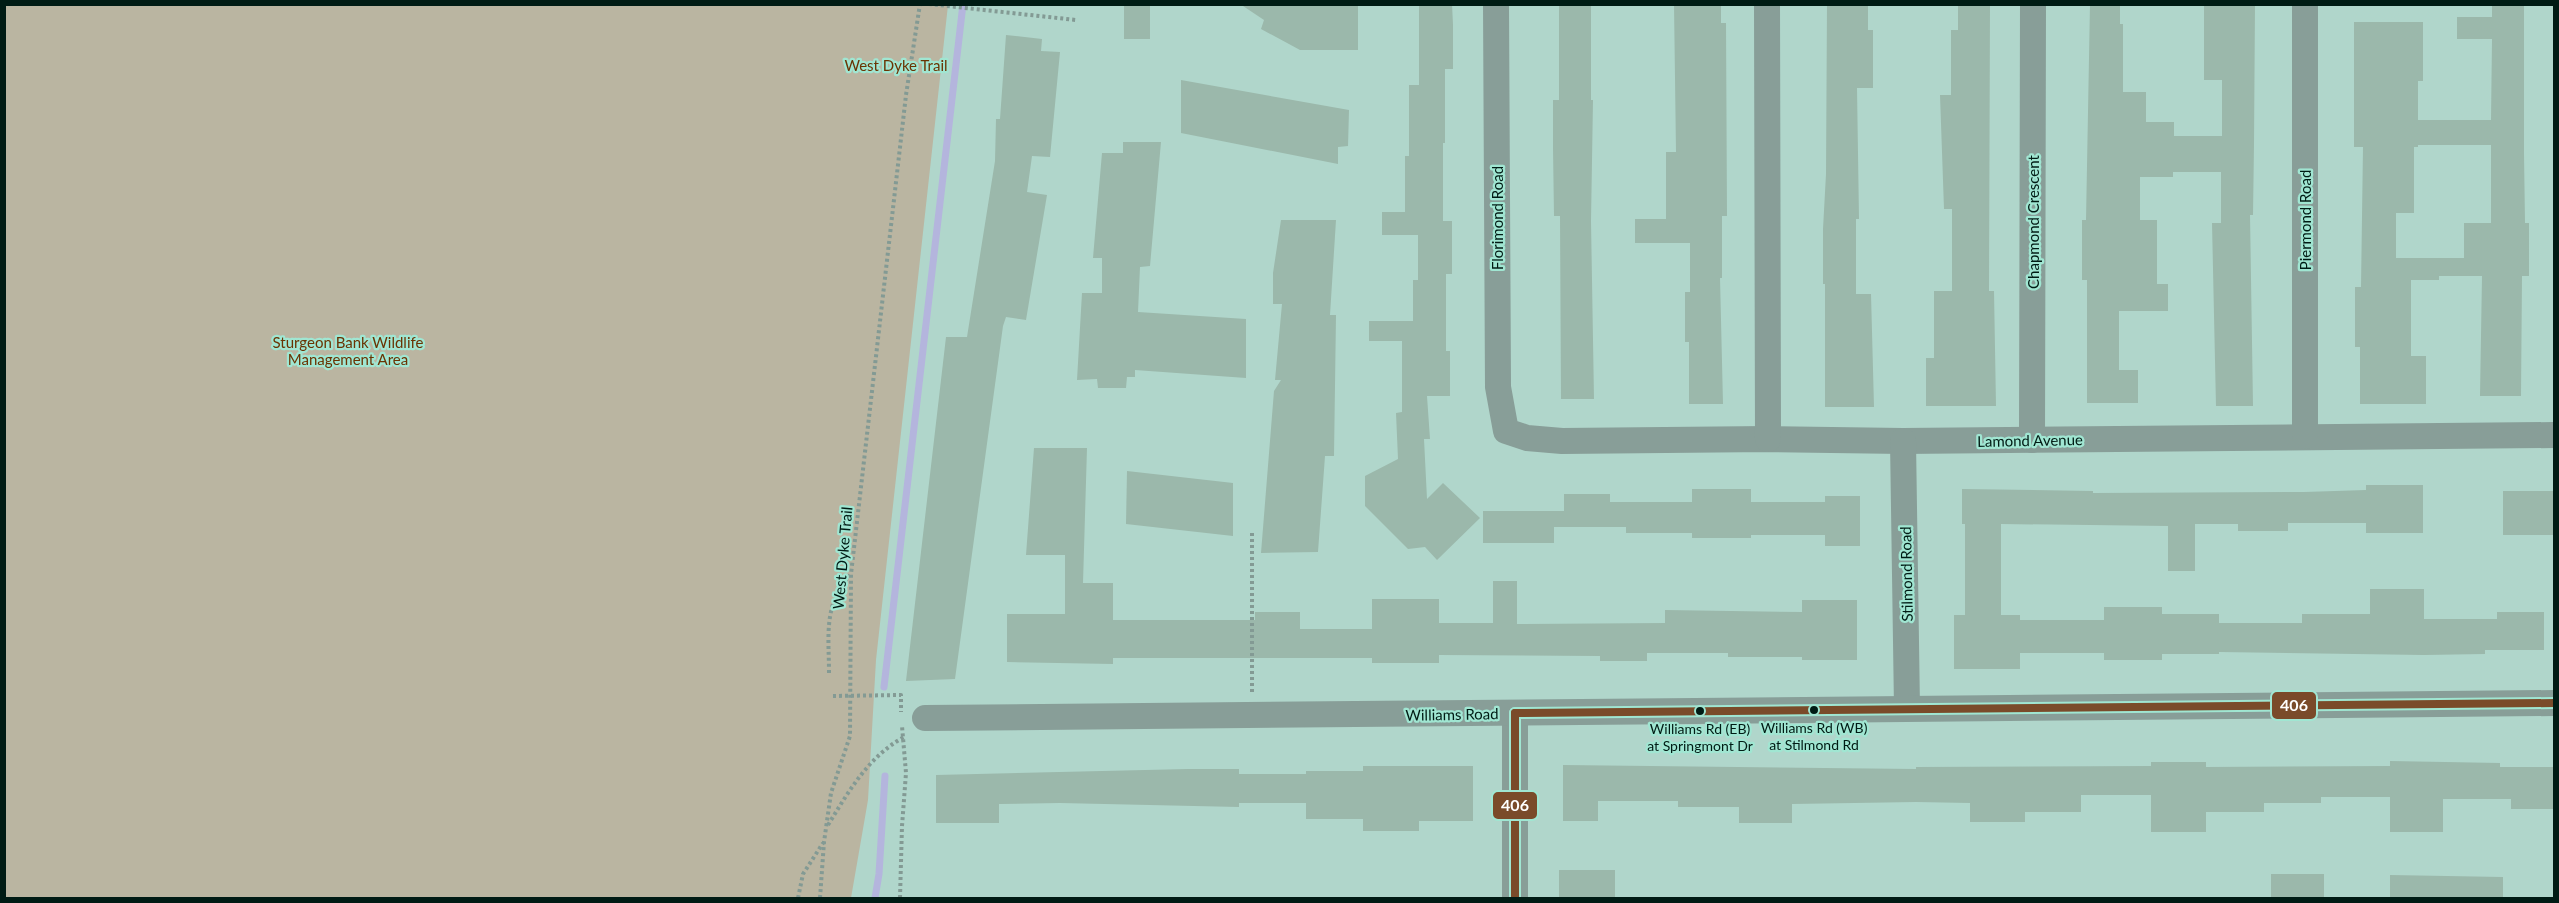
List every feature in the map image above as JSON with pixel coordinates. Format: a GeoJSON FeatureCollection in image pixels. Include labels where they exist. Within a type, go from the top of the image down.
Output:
{"type":"FeatureCollection","features":[{"type":"Feature","properties":{"kind":"street","name":"Florimond Road"},"geometry":{"type":"LineString","coordinates":[[1496,4],[1498,387],[1506,431]]}},
{"type":"Feature","properties":{"kind":"street"},"geometry":{"type":"LineString","coordinates":[[1767,4],[1768,439]]}},
{"type":"Feature","properties":{"kind":"street","name":"Chapmond Crescent"},"geometry":{"type":"LineString","coordinates":[[2032,440],[2033,4]]}},
{"type":"Feature","properties":{"kind":"street","name":"Piermond Road"},"geometry":{"type":"LineString","coordinates":[[2305,4],[2305,436]]}},
{"type":"Feature","properties":{"kind":"street","name":"Lamond Avenue"},"geometry":{"type":"LineString","coordinates":[[1506,431],[1527,438],[1562,441],[1768,439],[1903,441],[2554,435]]}},
{"type":"Feature","properties":{"kind":"street","name":"Stilmond Road"},"geometry":{"type":"LineString","coordinates":[[1903,441],[1907,708]]}},
{"type":"Feature","properties":{"kind":"street","name":"Williams Road"},"geometry":{"type":"LineString","coordinates":[[925,718],[2554,703]]}},
{"type":"Feature","properties":{"kind":"street"},"geometry":{"type":"LineString","coordinates":[[1515,713],[1515,898]]}},
{"type":"Feature","properties":{"kind":"path","name":"West Dyke Trail"},"geometry":{"type":"LineString","coordinates":[[819,898],[831,793],[850,736],[851,574],[906,95],[920,4]]}},
{"type":"Feature","properties":{"kind":"path"},"geometry":{"type":"LineString","coordinates":[[929,4],[1076,20]]}},
{"type":"Feature","properties":{"kind":"path"},"geometry":{"type":"LineString","coordinates":[[1252,531],[1252,716]]}},
{"type":"Feature","properties":{"kind":"path"},"geometry":{"type":"LineString","coordinates":[[829,673],[830,610],[834,595],[851,574]]}},
{"type":"Feature","properties":{"kind":"path"},"geometry":{"type":"LineString","coordinates":[[833,696],[902,696],[902,738],[906,773],[900,898]]}},
{"type":"Feature","properties":{"kind":"path"},"geometry":{"type":"LineString","coordinates":[[826,828],[863,770],[890,744],[902,738]]}},
{"type":"Feature","properties":{"kind":"path"},"geometry":{"type":"LineString","coordinates":[[798,898],[802,874],[824,842]]}},
{"type":"Feature","properties":{"kind":"green space","name":"Sturgeon Bank Wildlife Management Area"},"geometry":{"type":"Polygon","coordinates":[[[5,4],[948,5],[876,660],[868,800],[851,898],[5,898],[5,4]]]}},
{"type":"Feature","properties":{"kind":"building"},"geometry":{"type":"Polygon","coordinates":[[[1124,4],[1150,4],[1150,39],[1124,39],[1124,4]]]}},
{"type":"Feature","properties":{"kind":"building"},"geometry":{"type":"Polygon","coordinates":[[[1240,4],[1358,4],[1358,50],[1300,50],[1261,29],[1264,20],[1240,4]]]}},
{"type":"Feature","properties":{"kind":"building"},"geometry":{"type":"Polygon","coordinates":[[[1419,4],[1452,4],[1453,25],[1453,69],[1445,69],[1445,143],[1443,143],[1443,221],[1452,221],[1452,274],[1446,274],[1446,351],[1450,351],[1450,396],[1427,396],[1430,439],[1424,439],[1427,499],[1443,483],[1480,518],[1437,560],[1425,547],[1408,549],[1365,506],[1365,476],[1398,459],[1396,413],[1402,412],[1402,341],[1369,341],[1369,321],[1413,321],[1413,280],[1418,280],[1418,235],[1382,235],[1382,212],[1405,212],[1405,156],[1409,156],[1409,85],[1419,85],[1419,4]]]}},
{"type":"Feature","properties":{"kind":"building"},"geometry":{"type":"Polygon","coordinates":[[[1559,4],[1591,4],[1594,399],[1561,399],[1560,216],[1554,216],[1553,148],[1553,100],[1559,100],[1559,4]]]}},
{"type":"Feature","properties":{"kind":"building"},"geometry":{"type":"Polygon","coordinates":[[[1674,4],[1721,4],[1721,23],[1726,23],[1727,216],[1722,216],[1722,278],[1720,278],[1723,404],[1689,404],[1689,342],[1685,342],[1685,292],[1690,292],[1690,243],[1635,243],[1635,219],[1666,219],[1666,152],[1676,152],[1674,4]]]}},
{"type":"Feature","properties":{"kind":"building"},"geometry":{"type":"Polygon","coordinates":[[[1827,4],[1868,4],[1868,30],[1873,30],[1873,88],[1857,88],[1859,219],[1856,219],[1856,294],[1871,294],[1874,407],[1825,407],[1823,229],[1826,174],[1827,4]]]}},
{"type":"Feature","properties":{"kind":"building"},"geometry":{"type":"Polygon","coordinates":[[[1958,4],[1990,4],[1989,291],[1994,291],[1996,406],[1926,406],[1926,358],[1934,358],[1934,291],[1952,291],[1952,209],[1944,209],[1940,95],[1951,95],[1951,30],[1958,30],[1958,4]]]}},
{"type":"Feature","properties":{"kind":"building"},"geometry":{"type":"Polygon","coordinates":[[[2090,4],[2120,4],[2120,24],[2123,24],[2123,92],[2146,92],[2146,122],[2174,122],[2174,136],[2222,136],[2222,80],[2204,80],[2204,4],[2255,4],[2253,215],[2250,215],[2253,406],[2216,406],[2212,223],[2221,223],[2221,172],[2173,172],[2173,177],[2140,177],[2140,220],[2157,220],[2157,284],[2168,284],[2168,311],[2119,311],[2119,370],[2138,370],[2138,403],[2087,403],[2087,280],[2082,280],[2082,220],[2086,220],[2090,4]]]}},
{"type":"Feature","properties":{"kind":"building"},"geometry":{"type":"Polygon","coordinates":[[[2492,4],[2524,4],[2525,223],[2529,223],[2529,276],[2522,276],[2521,396],[2480,396],[2482,276],[2439,276],[2439,280],[2411,280],[2411,356],[2426,356],[2426,404],[2360,404],[2360,347],[2355,347],[2355,287],[2361,287],[2363,147],[2354,147],[2354,22],[2423,22],[2423,81],[2418,81],[2418,120],[2491,120],[2492,39],[2457,39],[2457,17],[2492,17],[2492,4]],[[2418,145],[2414,147],[2414,213],[2396,213],[2396,258],[2464,258],[2464,223],[2491,223],[2491,145],[2418,145]]]}},
{"type":"Feature","properties":{"kind":"building"},"geometry":{"type":"Polygon","coordinates":[[[1006,35],[1042,39],[1041,51],[1060,52],[1050,157],[1032,156],[1027,192],[1047,195],[1026,320],[1006,317],[1003,326],[955,679],[906,681],[946,337],[967,337],[995,161],[996,119],[1000,119],[1006,35]]]}},
{"type":"Feature","properties":{"kind":"building"},"geometry":{"type":"Polygon","coordinates":[[[1181,80],[1349,110],[1348,146],[1338,147],[1338,164],[1181,133],[1181,80]]]}},
{"type":"Feature","properties":{"kind":"building"},"geometry":{"type":"Polygon","coordinates":[[[1123,142],[1161,142],[1150,266],[1140,267],[1138,312],[1246,319],[1246,378],[1135,370],[1135,377],[1127,377],[1126,388],[1098,388],[1097,379],[1077,380],[1082,293],[1102,293],[1102,258],[1093,258],[1102,153],[1123,153],[1123,142]]]}},
{"type":"Feature","properties":{"kind":"building"},"geometry":{"type":"Polygon","coordinates":[[[1281,220],[1336,220],[1330,315],[1336,315],[1334,456],[1325,456],[1318,552],[1261,553],[1274,391],[1281,380],[1275,380],[1282,304],[1273,304],[1273,273],[1281,220]]]}},
{"type":"Feature","properties":{"kind":"building"},"geometry":{"type":"Polygon","coordinates":[[[1034,448],[1087,448],[1083,583],[1113,583],[1113,620],[1255,620],[1255,612],[1300,612],[1300,629],[1372,629],[1372,599],[1439,599],[1439,623],[1493,623],[1493,581],[1517,581],[1517,624],[1665,623],[1665,610],[1802,612],[1802,600],[1857,600],[1857,660],[1728,657],[1728,653],[1647,653],[1647,661],[1600,661],[1600,656],[1439,655],[1439,663],[1372,663],[1372,658],[1113,658],[1113,664],[1007,662],[1007,614],[1065,614],[1065,555],[1026,555],[1034,448]]]}},
{"type":"Feature","properties":{"kind":"building"},"geometry":{"type":"Polygon","coordinates":[[[1127,471],[1233,483],[1233,536],[1126,524],[1127,471]]]}},
{"type":"Feature","properties":{"kind":"building"},"geometry":{"type":"Polygon","coordinates":[[[2366,485],[2423,485],[2423,533],[2366,533],[2366,523],[2288,523],[2288,531],[2238,531],[2238,524],[2195,524],[2195,571],[2168,571],[2168,526],[2001,524],[2001,615],[2020,615],[2020,620],[2104,620],[2104,607],[2162,607],[2162,614],[2219,614],[2219,623],[2302,623],[2302,614],[2370,614],[2370,589],[2424,589],[2424,619],[2497,619],[2497,612],[2544,612],[2544,650],[2485,650],[2485,654],[2424,655],[2219,652],[2219,654],[2162,654],[2162,660],[2104,660],[2104,653],[2020,653],[2020,669],[1954,669],[1954,615],[1965,615],[1965,524],[1962,524],[1962,489],[2093,491],[2093,493],[2304,492],[2366,490],[2366,485]]]}},
{"type":"Feature","properties":{"kind":"building"},"geometry":{"type":"Polygon","coordinates":[[[1692,489],[1751,489],[1751,502],[1825,502],[1825,496],[1860,496],[1860,546],[1825,546],[1825,535],[1692,538],[1692,533],[1626,533],[1626,527],[1554,527],[1554,543],[1483,543],[1483,511],[1564,511],[1564,494],[1610,494],[1610,502],[1692,502],[1692,489]]]}},
{"type":"Feature","properties":{"kind":"building"},"geometry":{"type":"Polygon","coordinates":[[[2503,491],[2554,491],[2554,535],[2503,535],[2503,491]]]}},
{"type":"Feature","properties":{"kind":"building"},"geometry":{"type":"Polygon","coordinates":[[[2390,761],[2500,763],[2500,767],[2554,767],[2554,809],[2511,809],[2511,799],[2443,799],[2443,832],[2390,832],[2390,797],[2321,797],[2321,803],[2264,803],[2264,812],[2206,812],[2206,832],[2151,832],[2151,795],[2081,795],[2081,812],[2025,812],[2025,822],[1970,822],[1970,803],[1916,802],[1792,804],[1792,823],[1739,823],[1739,807],[1678,807],[1678,801],[1598,801],[1598,821],[1563,821],[1563,765],[1916,769],[1916,767],[2151,766],[2151,762],[2206,762],[2206,767],[2390,766],[2390,761]]]}},
{"type":"Feature","properties":{"kind":"building"},"geometry":{"type":"Polygon","coordinates":[[[1363,766],[1473,766],[1473,821],[1419,821],[1419,831],[1363,831],[1363,819],[1306,819],[1306,803],[1239,803],[1239,807],[1060,803],[999,804],[999,823],[936,823],[936,775],[1188,769],[1239,769],[1239,774],[1306,774],[1306,771],[1363,771],[1363,766]]]}},
{"type":"Feature","properties":{"kind":"building"},"geometry":{"type":"Polygon","coordinates":[[[1559,870],[1615,870],[1615,898],[1559,898],[1559,870]]]}},
{"type":"Feature","properties":{"kind":"building"},"geometry":{"type":"Polygon","coordinates":[[[2271,874],[2324,874],[2324,898],[2271,898],[2271,874]]]}},
{"type":"Feature","properties":{"kind":"building"},"geometry":{"type":"Polygon","coordinates":[[[2390,875],[2503,877],[2503,898],[2390,898],[2390,875]]]}},
{"type":"Feature","properties":{"kind":"waterway"},"geometry":{"type":"LineString","coordinates":[[884,687],[963,4]]}},
{"type":"Feature","properties":{"kind":"waterway"},"geometry":{"type":"LineString","coordinates":[[875,898],[879,874],[885,776]]}},
{"type":"Feature","properties":{"kind":"transit line","name":"406"},"geometry":{"type":"LineString","coordinates":[[1515,713],[2554,703]]}},
{"type":"Feature","properties":{"kind":"transit line","name":"406"},"geometry":{"type":"LineString","coordinates":[[1515,713],[1515,898]]}},
{"type":"Feature","properties":{"kind":"place","name":"Williams Rd (WB) at Stilmond Rd"},"geometry":{"type":"Point","coordinates":[1814,710]}},
{"type":"Feature","properties":{"kind":"place","name":"Williams Rd (EB) at Springmont Dr"},"geometry":{"type":"Point","coordinates":[1700,711]}}]}
